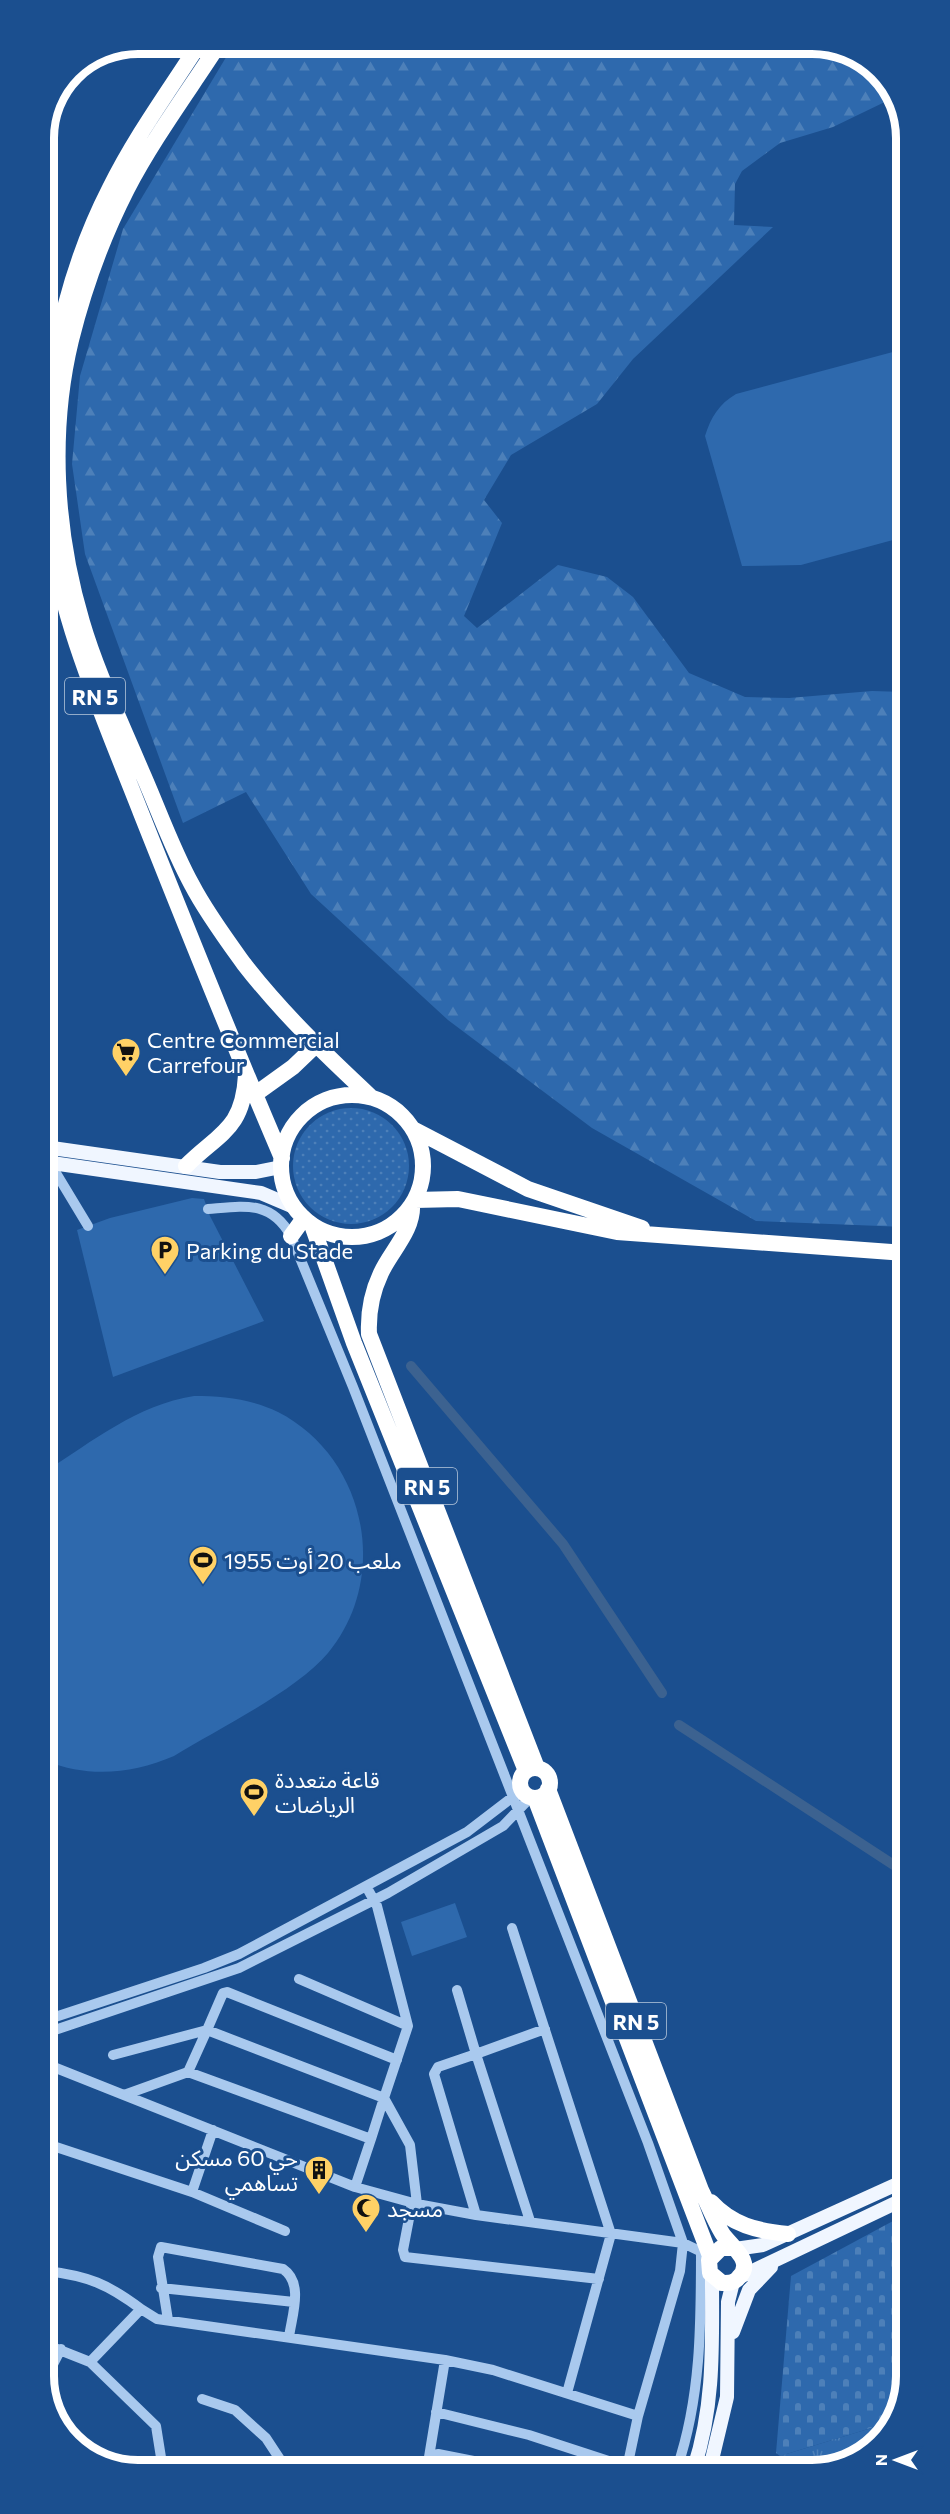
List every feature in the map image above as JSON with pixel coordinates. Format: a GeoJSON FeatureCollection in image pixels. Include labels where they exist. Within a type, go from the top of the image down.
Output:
{"type":"FeatureCollection","features":[{"type":"Feature","properties":{"kind":"highway"},"geometry":{"type":"LineString","coordinates":[[54,365],[82,251],[120,170],[193,54]]}},
{"type":"Feature","properties":{"kind":"highway","name":"RN 5"},"geometry":{"type":"LineString","coordinates":[[213,54],[128,188],[102,244],[71,341],[58,454],[62,519],[70,577],[82,623],[105,686],[192,885],[244,963],[316,1045],[371,1097]]}},
{"type":"Feature","properties":{"kind":"highway","name":"RN 5"},"geometry":{"type":"LineString","coordinates":[[54,561],[71,631],[211,991],[281,1163]]}},
{"type":"Feature","properties":{"kind":"highway"},"geometry":{"type":"LineString","coordinates":[[255,1095],[293,1067],[316,1045]]}},
{"type":"Feature","properties":{"kind":"highway"},"geometry":{"type":"LineString","coordinates":[[186,1166],[222,1137],[234,1121],[245,1093],[246,1074]]}},
{"type":"Feature","properties":{"kind":"highway"},"geometry":{"type":"LineString","coordinates":[[413,1129],[423,1159],[422,1180],[413,1202],[394,1223],[371,1234],[336,1235],[304,1217],[285,1188],[281,1163],[288,1135],[309,1109],[339,1096],[371,1097],[396,1110],[413,1129],[528,1189],[654,1233]]}},
{"type":"Feature","properties":{"kind":"highway"},"geometry":{"type":"LineString","coordinates":[[413,1202],[458,1199],[617,1232],[896,1252]]}},
{"type":"Feature","properties":{"kind":"highway","name":"RN 5"},"geometry":{"type":"LineString","coordinates":[[413,1202],[409,1224],[380,1273],[374,1290],[370,1308],[369,1334],[531,1770]]}},
{"type":"Feature","properties":{"kind":"highway"},"geometry":{"type":"LineString","coordinates":[[291,1236],[304,1217]]}},
{"type":"Feature","properties":{"kind":"highway","name":"RN 5"},"geometry":{"type":"LineString","coordinates":[[304,1217],[463,1620],[531,1770],[549,1776],[530,1795]]}},
{"type":"Feature","properties":{"kind":"highway"},"geometry":{"type":"LineString","coordinates":[[530,1795],[520,1782],[531,1770]]}},
{"type":"Feature","properties":{"kind":"highway","name":"RN 5"},"geometry":{"type":"LineString","coordinates":[[530,1795],[701,2190],[734,2249]]}},
{"type":"Feature","properties":{"kind":"highway","name":"RN 5"},"geometry":{"type":"LineString","coordinates":[[530,1795],[706,2254]]}},
{"type":"Feature","properties":{"kind":"highway"},"geometry":{"type":"LineString","coordinates":[[701,2190],[720,2211],[741,2225],[788,2234]]}},
{"type":"Feature","properties":{"kind":"highway"},"geometry":{"type":"LineString","coordinates":[[721,2248],[734,2249],[744,2262],[737,2279],[722,2283],[712,2276],[706,2254],[721,2248]]}},
{"type":"Feature","properties":{"kind":"main road"},"geometry":{"type":"LineString","coordinates":[[54,1149],[239,1173],[281,1163]]}},
{"type":"Feature","properties":{"kind":"main road"},"geometry":{"type":"LineString","coordinates":[[54,1163],[261,1193],[304,1217]]}},
{"type":"Feature","properties":{"kind":"main road"},"geometry":{"type":"LineString","coordinates":[[734,2249],[753,2248],[896,2185]]}},
{"type":"Feature","properties":{"kind":"main road"},"geometry":{"type":"LineString","coordinates":[[712,2460],[725,2407],[728,2302],[737,2279],[896,2203]]}},
{"type":"Feature","properties":{"kind":"main road"},"geometry":{"type":"LineString","coordinates":[[728,2352],[739,2313],[749,2290],[784,2255]]}},
{"type":"Feature","properties":{"kind":"main road"},"geometry":{"type":"LineString","coordinates":[[696,2460],[709,2411],[713,2369],[712,2276]]}},
{"type":"Feature","properties":{"kind":"street"},"geometry":{"type":"LineString","coordinates":[[54,1172],[88,1226]]}},
{"type":"Feature","properties":{"kind":"street"},"geometry":{"type":"LineString","coordinates":[[208,1209],[241,1206],[263,1209],[280,1219],[291,1236],[353,1387],[530,1795]]}},
{"type":"Feature","properties":{"kind":"street"},"geometry":{"type":"LineString","coordinates":[[54,2030],[239,1968],[374,1900],[503,1826],[519,1812],[530,1795]]}},
{"type":"Feature","properties":{"kind":"street"},"geometry":{"type":"LineString","coordinates":[[519,1812],[530,1795]]}},
{"type":"Feature","properties":{"kind":"street"},"geometry":{"type":"LineString","coordinates":[[54,2017],[230,1958],[467,1832],[530,1795]]}},
{"type":"Feature","properties":{"kind":"street"},"geometry":{"type":"LineString","coordinates":[[519,1812],[648,2143],[683,2243],[680,2271],[638,2416],[629,2460]]}},
{"type":"Feature","properties":{"kind":"street"},"geometry":{"type":"LineString","coordinates":[[356,2187],[408,2026],[374,1900],[366,1886]]}},
{"type":"Feature","properties":{"kind":"street"},"geometry":{"type":"LineString","coordinates":[[512,1928],[611,2234],[567,2393]]}},
{"type":"Feature","properties":{"kind":"street"},"geometry":{"type":"LineString","coordinates":[[299,1979],[408,2026]]}},
{"type":"Feature","properties":{"kind":"street"},"geometry":{"type":"LineString","coordinates":[[458,1989],[476,2054],[530,2221]]}},
{"type":"Feature","properties":{"kind":"street"},"geometry":{"type":"LineString","coordinates":[[188,2072],[223,1993],[227,1992],[397,2060]]}},
{"type":"Feature","properties":{"kind":"street"},"geometry":{"type":"LineString","coordinates":[[476,2215],[434,2074],[438,2067],[545,2029]]}},
{"type":"Feature","properties":{"kind":"street"},"geometry":{"type":"LineString","coordinates":[[113,2055],[207,2030],[384,2098],[410,2145],[415,2203],[403,2250],[405,2258],[599,2279]]}},
{"type":"Feature","properties":{"kind":"street"},"geometry":{"type":"LineString","coordinates":[[54,2067],[356,2187],[415,2203],[476,2215],[683,2243],[706,2254],[699,2360],[692,2405],[679,2460]]}},
{"type":"Feature","properties":{"kind":"street"},"geometry":{"type":"LineString","coordinates":[[124,2095],[188,2072],[371,2139]]}},
{"type":"Feature","properties":{"kind":"street"},"geometry":{"type":"LineString","coordinates":[[192,2192],[213,2130]]}},
{"type":"Feature","properties":{"kind":"street"},"geometry":{"type":"LineString","coordinates":[[54,2146],[192,2192],[285,2231]]}},
{"type":"Feature","properties":{"kind":"street"},"geometry":{"type":"LineString","coordinates":[[168,2320],[161,2288],[158,2257],[161,2247],[283,2269],[292,2275],[296,2286],[289,2337]]}},
{"type":"Feature","properties":{"kind":"street"},"geometry":{"type":"LineString","coordinates":[[54,2272],[82,2275],[113,2288],[157,2319],[445,2360],[493,2370],[638,2416]]}},
{"type":"Feature","properties":{"kind":"street"},"geometry":{"type":"LineString","coordinates":[[161,2288],[294,2302]]}},
{"type":"Feature","properties":{"kind":"street"},"geometry":{"type":"LineString","coordinates":[[90,2362],[141,2309]]}},
{"type":"Feature","properties":{"kind":"street"},"geometry":{"type":"LineString","coordinates":[[54,2347],[90,2362],[156,2426],[161,2460]]}},
{"type":"Feature","properties":{"kind":"street"},"geometry":{"type":"LineString","coordinates":[[54,2362],[61,2349]]}},
{"type":"Feature","properties":{"kind":"street"},"geometry":{"type":"LineString","coordinates":[[430,2460],[445,2360]]}},
{"type":"Feature","properties":{"kind":"street"},"geometry":{"type":"LineString","coordinates":[[202,2399],[235,2410],[266,2438],[280,2460]]}},
{"type":"Feature","properties":{"kind":"street"},"geometry":{"type":"LineString","coordinates":[[436,2412],[529,2435],[603,2460]]}},
{"type":"Feature","properties":{"kind":"street"},"geometry":{"type":"LineString","coordinates":[[430,2457],[438,2454],[468,2460]]}},
{"type":"Feature","properties":{"kind":"green space"},"geometry":{"type":"Polygon","coordinates":[[[228,54],[817,54],[839,58],[854,65],[882,91],[887,101],[833,127],[780,143],[742,171],[735,184],[734,225],[773,227],[633,359],[597,404],[511,455],[484,500],[502,523],[464,616],[477,628],[558,565],[607,577],[633,597],[689,673],[745,697],[789,698],[872,691],[896,692],[896,1227],[756,1221],[592,1128],[448,1020],[311,894],[246,792],[183,823],[85,554],[72,464],[80,376],[123,229],[228,54]]]}},
{"type":"Feature","properties":{"kind":"green space"},"geometry":{"type":"Polygon","coordinates":[[[896,351],[896,539],[801,565],[742,566],[705,436],[716,412],[736,394],[896,351]]]}},
{"type":"Feature","properties":{"kind":"green space"},"geometry":{"type":"Polygon","coordinates":[[[351,1108],[373,1112],[392,1125],[405,1144],[409,1166],[405,1188],[392,1207],[373,1220],[351,1224],[329,1220],[310,1207],[297,1188],[293,1166],[297,1144],[310,1125],[329,1112],[351,1108]]]}},
{"type":"Feature","properties":{"kind":"green space","name":"Parking du Stade"},"geometry":{"type":"Polygon","coordinates":[[[192,1198],[204,1199],[210,1216],[264,1321],[113,1377],[77,1230],[110,1218],[192,1198]]]}},
{"type":"Feature","properties":{"kind":"green space","name":"ملعب 20 أوت 1955"},"geometry":{"type":"Polygon","coordinates":[[[194,1396],[237,1399],[278,1412],[308,1432],[332,1458],[349,1488],[360,1521],[363,1555],[359,1590],[348,1623],[328,1653],[314,1667],[255,1709],[174,1756],[142,1767],[110,1772],[78,1770],[54,1764],[54,1466],[116,1426],[153,1407],[194,1396]]]}},
{"type":"Feature","properties":{"kind":"green space"},"geometry":{"type":"Polygon","coordinates":[[[455,1903],[467,1937],[412,1956],[401,1922],[455,1903]]]}},
{"type":"Feature","properties":{"kind":"green space"},"geometry":{"type":"Polygon","coordinates":[[[896,2219],[896,2376],[892,2403],[880,2425],[780,2456],[776,2453],[791,2276],[896,2219]]]}},
{"type":"Feature","properties":{"kind":"green space"},"geometry":{"type":"Polygon","coordinates":[[[880,2425],[876,2430],[866,2430],[866,2440],[844,2454],[823,2459],[782,2460],[780,2456],[880,2425]]]}},
{"type":"Feature","properties":{"kind":"waterway"},"geometry":{"type":"LineString","coordinates":[[411,1366],[563,1544],[662,1693]]}},
{"type":"Feature","properties":{"kind":"waterway"},"geometry":{"type":"LineString","coordinates":[[679,1725],[896,1866]]}},
{"type":"Feature","properties":{"kind":"place","name":"Centre Commercial Carrefour"},"geometry":{"type":"Point","coordinates":[126,1078]}},
{"type":"Feature","properties":{"kind":"place","name":"Parking du Stade"},"geometry":{"type":"Point","coordinates":[165,1276]}},
{"type":"Feature","properties":{"kind":"place","name":"ملعب 20 أوت 1955"},"geometry":{"type":"Point","coordinates":[203,1586]}},
{"type":"Feature","properties":{"kind":"place","name":"قاعة متعددة الرياضات"},"geometry":{"type":"Point","coordinates":[254,1818]}},
{"type":"Feature","properties":{"kind":"place","name":"حي 60 مسكن تساهمي"},"geometry":{"type":"Point","coordinates":[319,2196]}},
{"type":"Feature","properties":{"kind":"place","name":"مسجد"},"geometry":{"type":"Point","coordinates":[366,2234]}}]}
